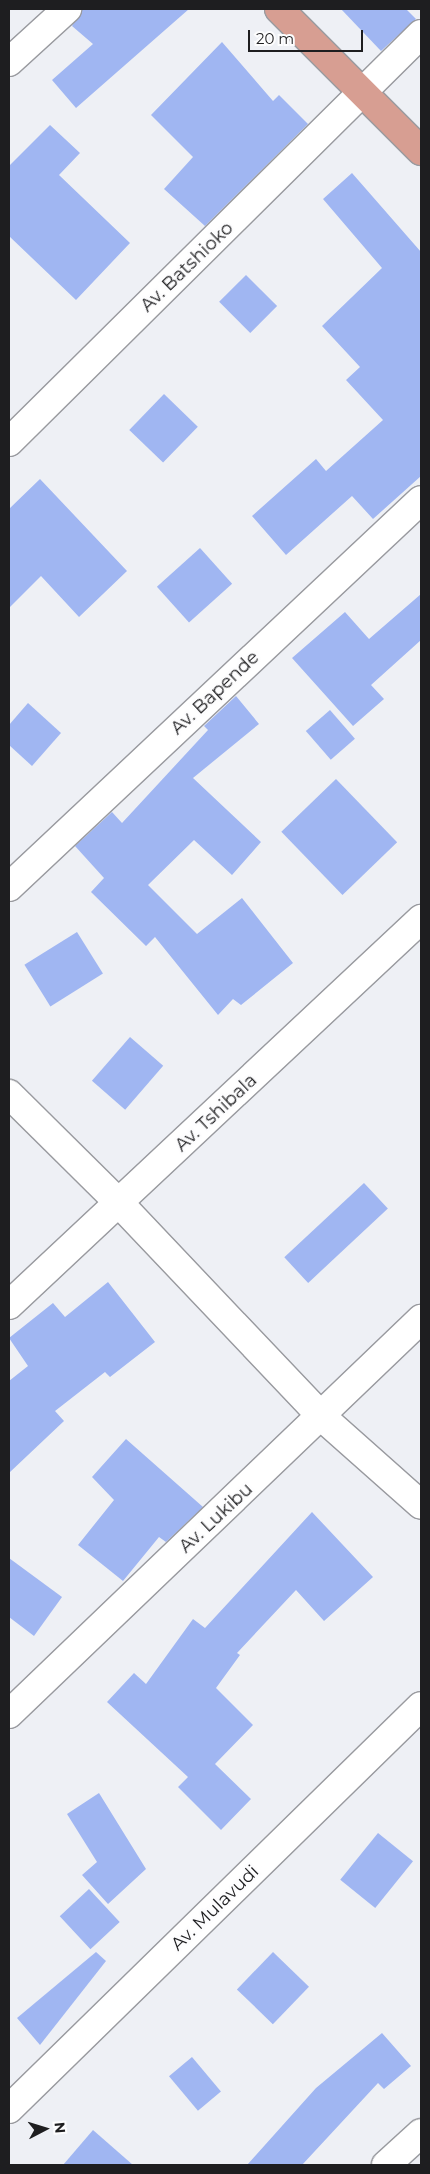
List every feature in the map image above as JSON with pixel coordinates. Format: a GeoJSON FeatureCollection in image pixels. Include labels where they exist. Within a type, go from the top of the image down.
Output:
{"type":"FeatureCollection","features":[{"type":"Feature","properties":{"kind":"highway"},"geometry":{"type":"LineString","coordinates":[[279,9],[365,92],[421,151]]}},
{"type":"Feature","properties":{"kind":"street"},"geometry":{"type":"LineString","coordinates":[[9,62],[67,9]]}},
{"type":"Feature","properties":{"kind":"street","name":"Av. Batshioko"},"geometry":{"type":"LineString","coordinates":[[9,442],[365,92],[421,34]]}},
{"type":"Feature","properties":{"kind":"street","name":"Av. Bapende"},"geometry":{"type":"LineString","coordinates":[[9,887],[421,500]]}},
{"type":"Feature","properties":{"kind":"street","name":"Av. Tshibala"},"geometry":{"type":"LineString","coordinates":[[9,1305],[120,1204],[421,919]]}},
{"type":"Feature","properties":{"kind":"street"},"geometry":{"type":"LineString","coordinates":[[9,1094],[120,1204],[322,1417],[421,1505]]}},
{"type":"Feature","properties":{"kind":"street","name":"Av. Lukibu"},"geometry":{"type":"LineString","coordinates":[[9,1714],[322,1417],[421,1319]]}},
{"type":"Feature","properties":{"kind":"street","name":"Av. Mulavudi"},"geometry":{"type":"LineString","coordinates":[[9,2110],[421,1706]]}},
{"type":"Feature","properties":{"kind":"street"},"geometry":{"type":"LineString","coordinates":[[386,2165],[421,2133]]}},
{"type":"Feature","properties":{"kind":"building"},"geometry":{"type":"Polygon","coordinates":[[[82,9],[189,9],[76,108],[52,80],[93,44],[72,26],[82,9]]]}},
{"type":"Feature","properties":{"kind":"building"},"geometry":{"type":"Polygon","coordinates":[[[341,9],[406,9],[416,19],[381,51],[341,9]]]}},
{"type":"Feature","properties":{"kind":"building"},"geometry":{"type":"Polygon","coordinates":[[[222,42],[273,101],[279,95],[308,124],[205,226],[164,189],[193,157],[151,115],[222,42]]]}},
{"type":"Feature","properties":{"kind":"building"},"geometry":{"type":"Polygon","coordinates":[[[50,125],[80,153],[59,175],[130,243],[76,300],[9,236],[9,166],[50,125]]]}},
{"type":"Feature","properties":{"kind":"building"},"geometry":{"type":"Polygon","coordinates":[[[352,173],[421,252],[421,476],[373,519],[352,496],[286,555],[252,516],[316,459],[326,471],[383,420],[346,380],[360,367],[322,326],[382,268],[323,199],[352,173]]]}},
{"type":"Feature","properties":{"kind":"building"},"geometry":{"type":"Polygon","coordinates":[[[246,275],[277,306],[250,333],[219,302],[246,275]]]}},
{"type":"Feature","properties":{"kind":"building"},"geometry":{"type":"Polygon","coordinates":[[[164,394],[198,427],[163,463],[129,430],[164,394]]]}},
{"type":"Feature","properties":{"kind":"building"},"geometry":{"type":"Polygon","coordinates":[[[40,479],[127,571],[79,617],[41,576],[9,608],[9,509],[40,479]]]}},
{"type":"Feature","properties":{"kind":"building"},"geometry":{"type":"Polygon","coordinates":[[[200,548],[232,584],[189,622],[157,587],[200,548]]]}},
{"type":"Feature","properties":{"kind":"building"},"geometry":{"type":"Polygon","coordinates":[[[421,594],[421,640],[371,685],[384,699],[353,726],[292,658],[345,612],[369,639],[421,594]]]}},
{"type":"Feature","properties":{"kind":"building"},"geometry":{"type":"Polygon","coordinates":[[[236,696],[259,724],[193,778],[261,842],[232,875],[194,840],[148,885],[197,934],[242,898],[293,963],[241,1005],[233,999],[218,1015],[155,937],[146,946],[91,892],[104,878],[75,846],[112,812],[122,823],[208,730],[204,726],[236,696]]]}},
{"type":"Feature","properties":{"kind":"building"},"geometry":{"type":"Polygon","coordinates":[[[28,703],[61,733],[32,766],[9,745],[9,725],[28,703]]]}},
{"type":"Feature","properties":{"kind":"building"},"geometry":{"type":"Polygon","coordinates":[[[330,710],[355,739],[331,760],[306,731],[330,710]]]}},
{"type":"Feature","properties":{"kind":"building"},"geometry":{"type":"Polygon","coordinates":[[[336,779],[397,842],[342,895],[281,832],[336,779]]]}},
{"type":"Feature","properties":{"kind":"building"},"geometry":{"type":"Polygon","coordinates":[[[77,932],[103,974],[50,1006],[24,965],[77,932]]]}},
{"type":"Feature","properties":{"kind":"building"},"geometry":{"type":"Polygon","coordinates":[[[130,1037],[163,1066],[125,1110],[92,1081],[130,1037]]]}},
{"type":"Feature","properties":{"kind":"building"},"geometry":{"type":"Polygon","coordinates":[[[364,1183],[388,1209],[308,1283],[284,1257],[364,1183]]]}},
{"type":"Feature","properties":{"kind":"building"},"geometry":{"type":"Polygon","coordinates":[[[108,1282],[155,1342],[110,1377],[105,1372],[55,1411],[64,1421],[9,1473],[9,1381],[28,1366],[9,1338],[53,1303],[65,1317],[108,1282]]]}},
{"type":"Feature","properties":{"kind":"building"},"geometry":{"type":"Polygon","coordinates":[[[126,1439],[203,1507],[166,1542],[159,1537],[123,1581],[78,1545],[114,1500],[92,1477],[126,1439]]]}},
{"type":"Feature","properties":{"kind":"building"},"geometry":{"type":"Polygon","coordinates":[[[312,1512],[373,1577],[324,1621],[296,1590],[237,1653],[240,1655],[216,1688],[253,1725],[215,1764],[251,1799],[221,1830],[178,1787],[188,1777],[107,1702],[134,1673],[146,1684],[193,1619],[205,1628],[312,1512]]]}},
{"type":"Feature","properties":{"kind":"building"},"geometry":{"type":"Polygon","coordinates":[[[9,1558],[62,1597],[34,1636],[9,1617],[9,1558]]]}},
{"type":"Feature","properties":{"kind":"building"},"geometry":{"type":"Polygon","coordinates":[[[99,1793],[146,1869],[108,1904],[82,1875],[97,1862],[67,1814],[99,1793]]]}},
{"type":"Feature","properties":{"kind":"building"},"geometry":{"type":"Polygon","coordinates":[[[378,1833],[413,1861],[375,1908],[340,1880],[378,1833]]]}},
{"type":"Feature","properties":{"kind":"building"},"geometry":{"type":"Polygon","coordinates":[[[89,1889],[120,1922],[90,1949],[60,1916],[89,1889]]]}},
{"type":"Feature","properties":{"kind":"building"},"geometry":{"type":"Polygon","coordinates":[[[96,1952],[106,1961],[40,2045],[17,2018],[96,1952]]]}},
{"type":"Feature","properties":{"kind":"building"},"geometry":{"type":"Polygon","coordinates":[[[273,1952],[309,1987],[273,2024],[237,1989],[273,1952]]]}},
{"type":"Feature","properties":{"kind":"building"},"geometry":{"type":"Polygon","coordinates":[[[382,2033],[411,2066],[384,2089],[378,2083],[302,2165],[247,2165],[316,2088],[382,2033]]]}},
{"type":"Feature","properties":{"kind":"building"},"geometry":{"type":"Polygon","coordinates":[[[192,2057],[221,2091],[198,2111],[169,2076],[192,2057]]]}},
{"type":"Feature","properties":{"kind":"building"},"geometry":{"type":"Polygon","coordinates":[[[93,2130],[133,2165],[63,2165],[93,2130]]]}}]}
